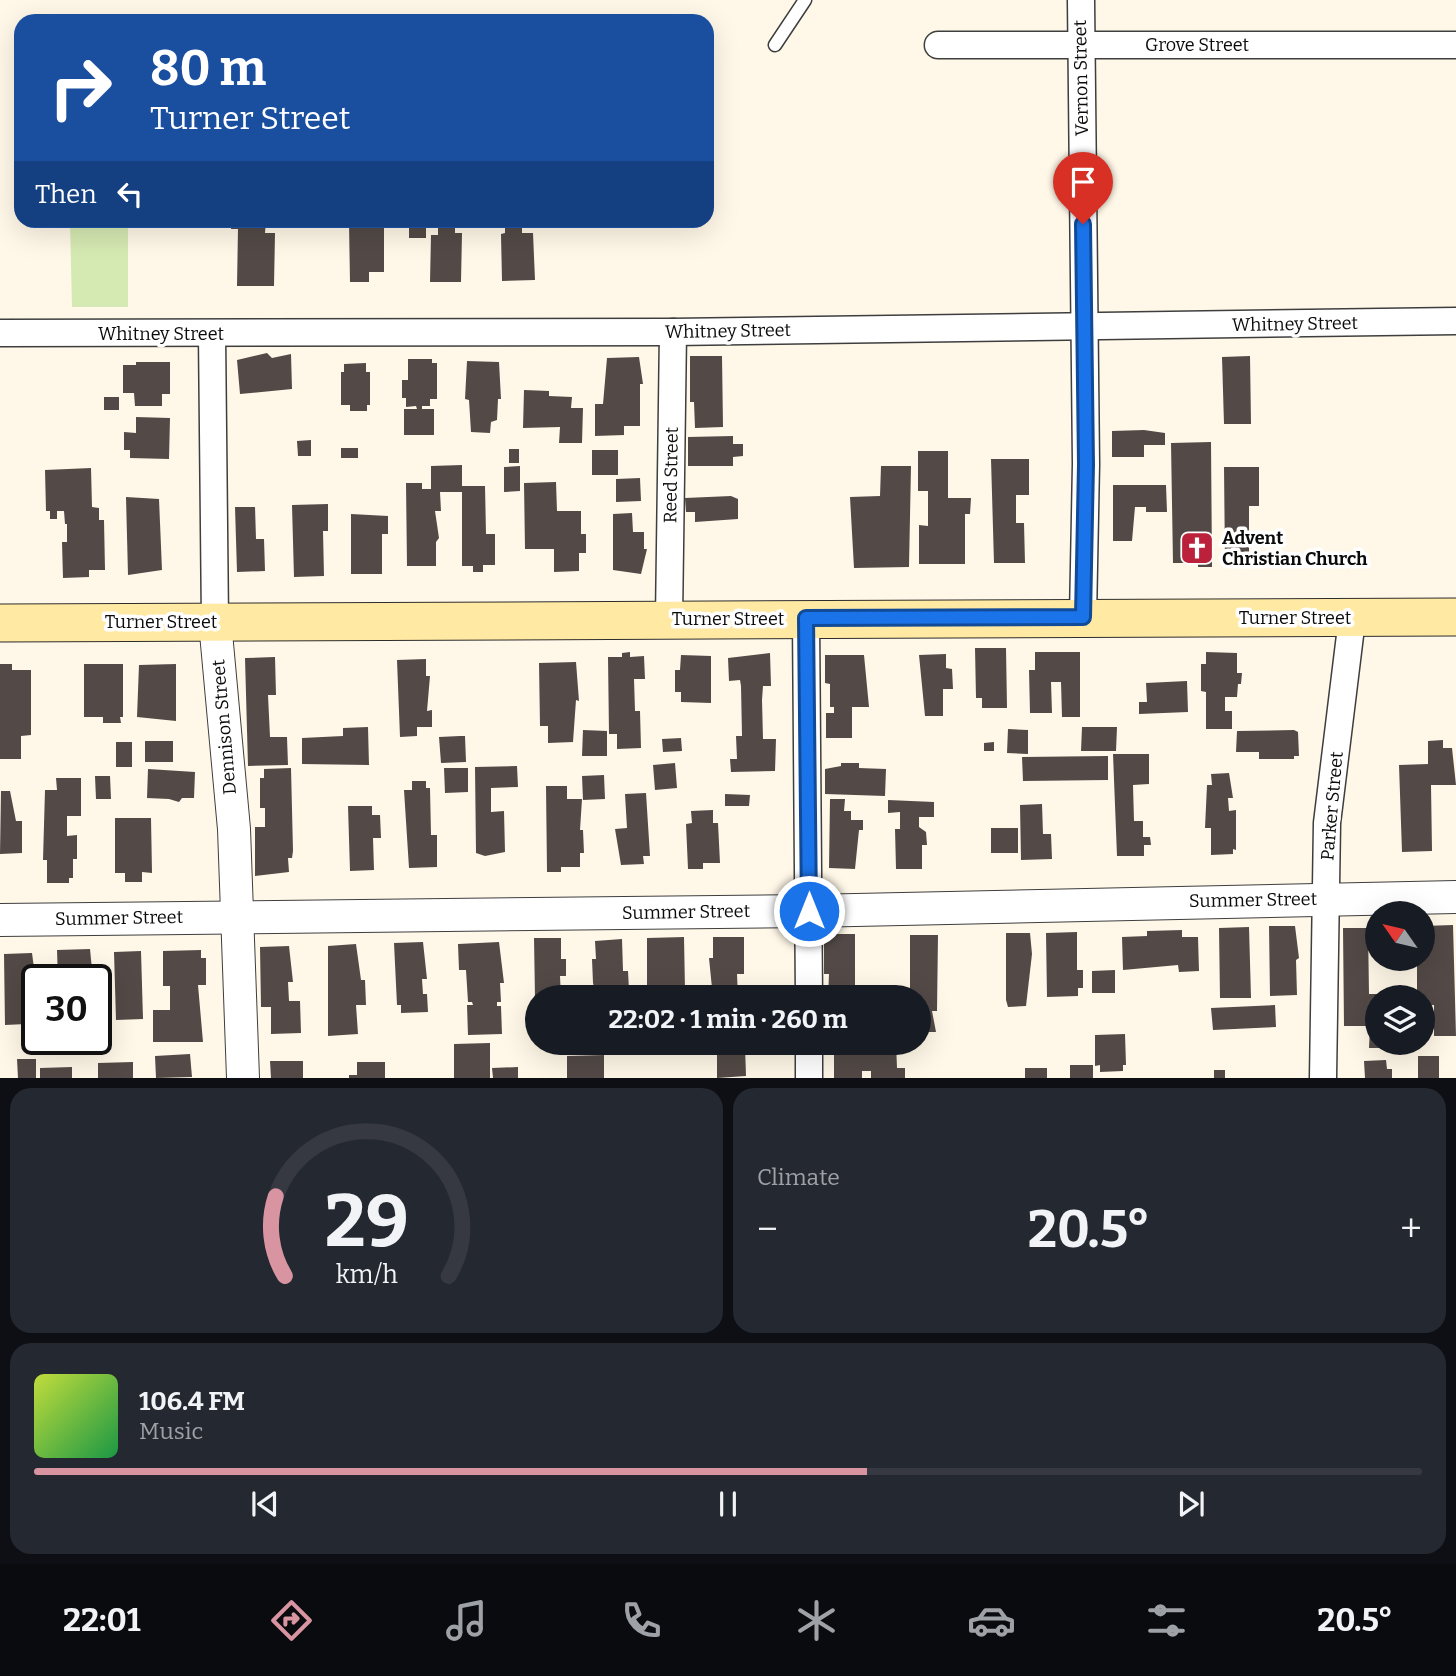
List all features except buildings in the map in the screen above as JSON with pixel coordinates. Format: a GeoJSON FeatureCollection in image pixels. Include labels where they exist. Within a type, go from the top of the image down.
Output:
{"type":"FeatureCollection","features":[{"type":"Feature","properties":{"kind":"main road","name":"Turner Street"},"geometry":{"type":"LineString","coordinates":[[0,623],[1456,617]]}},
{"type":"Feature","properties":{"kind":"street","name":"Vernon Street"},"geometry":{"type":"LineString","coordinates":[[1081,0],[1083,617]]}},
{"type":"Feature","properties":{"kind":"street","name":"Grove Street"},"geometry":{"type":"LineString","coordinates":[[938,45],[1456,45]]}},
{"type":"Feature","properties":{"kind":"street","name":"Whitney Street"},"geometry":{"type":"LineString","coordinates":[[0,333],[673,332],[1456,321]]}},
{"type":"Feature","properties":{"kind":"street","name":"Reed Street"},"geometry":{"type":"LineString","coordinates":[[669,619],[673,332]]}},
{"type":"Feature","properties":{"kind":"street","name":"Dennison Street"},"geometry":{"type":"LineString","coordinates":[[212,334],[215,622],[234,829],[243,1077]]}},
{"type":"Feature","properties":{"kind":"street"},"geometry":{"type":"LineString","coordinates":[[806,618],[809,985]]}},
{"type":"Feature","properties":{"kind":"street","name":"Parker Street"},"geometry":{"type":"LineString","coordinates":[[1323,1077],[1327,823],[1352,619]]}},
{"type":"Feature","properties":{"kind":"street","name":"Summer Street"},"geometry":{"type":"LineString","coordinates":[[0,920],[809,911],[1456,897]]}},
{"type":"Feature","properties":{"kind":"street"},"geometry":{"type":"LineString","coordinates":[[809,1055],[809,1077]]}},
{"type":"Feature","properties":{"kind":"lane"},"geometry":{"type":"LineString","coordinates":[[775,45],[805,0]]}},
{"type":"Feature","properties":{"kind":"green space"},"geometry":{"type":"Polygon","coordinates":[[[70,228],[128,228],[128,307],[72,307],[70,228]]]}},
{"type":"Feature","properties":{"kind":"place","name":"Advent Christian Church"},"geometry":{"type":"Point","coordinates":[1197,548]}},
{"type":"Feature","properties":{"kind":"route"},"geometry":{"type":"LineString","coordinates":[[809,911],[806,618],[1083,617],[1086,464],[1083,224]]}}]}
